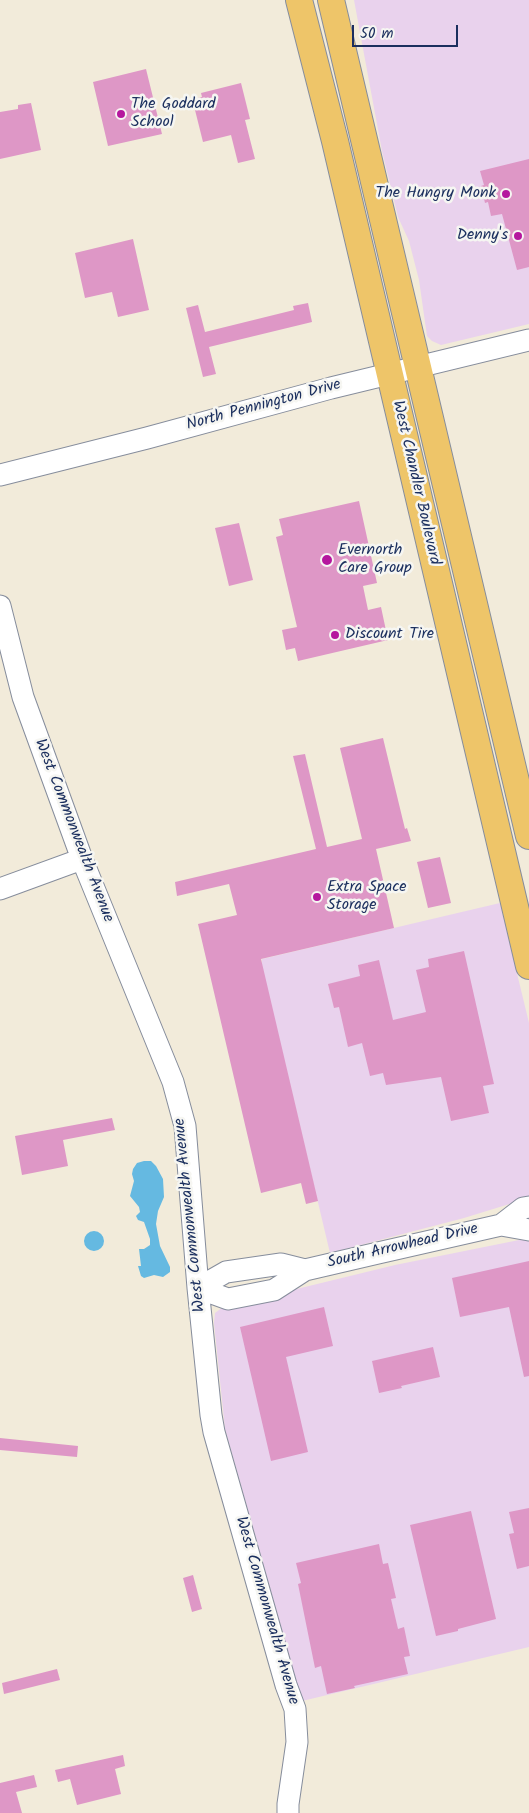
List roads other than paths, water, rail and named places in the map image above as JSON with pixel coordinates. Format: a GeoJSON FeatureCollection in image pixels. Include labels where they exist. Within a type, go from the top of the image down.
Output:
{"type":"FeatureCollection","features":[{"type":"Feature","properties":{"kind":"main road","name":"West Chandler Boulevard"},"geometry":{"type":"LineString","coordinates":[[299,0],[335,141],[529,966]]}},
{"type":"Feature","properties":{"kind":"main road","name":"West Chandler Boulevard"},"geometry":{"type":"LineString","coordinates":[[331,0],[529,836]]}},
{"type":"Feature","properties":{"kind":"street","name":"North Pennington Drive"},"geometry":{"type":"LineString","coordinates":[[0,475],[390,373],[529,340]]}},
{"type":"Feature","properties":{"kind":"street","name":"West Commonwealth Avenue"},"geometry":{"type":"LineString","coordinates":[[0,606],[23,697],[82,859],[173,1082],[185,1126],[198,1288],[214,1432],[286,1685],[295,1709],[298,1742],[288,1813]]}},
{"type":"Feature","properties":{"kind":"street"},"geometry":{"type":"LineString","coordinates":[[0,889],[82,859]]}},
{"type":"Feature","properties":{"kind":"street","name":"South Arrowhead Drive"},"geometry":{"type":"LineString","coordinates":[[501,1225],[523,1208],[529,1207]]}},
{"type":"Feature","properties":{"kind":"street","name":"South Arrowhead Drive"},"geometry":{"type":"LineString","coordinates":[[198,1288],[226,1272],[281,1264],[306,1270],[501,1225],[529,1230]]}},
{"type":"Feature","properties":{"kind":"water"},"geometry":{"type":"Polygon","coordinates":[[[151,1161],[163,1179],[164,1197],[158,1211],[156,1224],[160,1246],[170,1267],[170,1272],[163,1277],[154,1275],[144,1278],[141,1276],[138,1266],[141,1266],[139,1249],[144,1249],[150,1245],[150,1239],[144,1222],[138,1220],[136,1216],[140,1212],[139,1207],[130,1196],[134,1181],[133,1169],[137,1163],[151,1161]]]}},
{"type":"Feature","properties":{"kind":"water"},"geometry":{"type":"Polygon","coordinates":[[[94,1231],[101,1234],[104,1241],[101,1248],[94,1251],[87,1248],[84,1241],[87,1234],[94,1231]]]}},
{"type":"Feature","properties":{"kind":"place","name":"The Goddard School"},"geometry":{"type":"Point","coordinates":[121,114]}},
{"type":"Feature","properties":{"kind":"place","name":"The Hungry Monk"},"geometry":{"type":"Point","coordinates":[506,194]}},
{"type":"Feature","properties":{"kind":"place","name":"Denny's"},"geometry":{"type":"Point","coordinates":[518,236]}},
{"type":"Feature","properties":{"kind":"place","name":"Evernorth Care Group"},"geometry":{"type":"Point","coordinates":[327,560]}},
{"type":"Feature","properties":{"kind":"place","name":"Discount Tire"},"geometry":{"type":"Point","coordinates":[335,635]}},
{"type":"Feature","properties":{"kind":"place","name":"Extra Space Storage"},"geometry":{"type":"Point","coordinates":[317,897]}}]}
